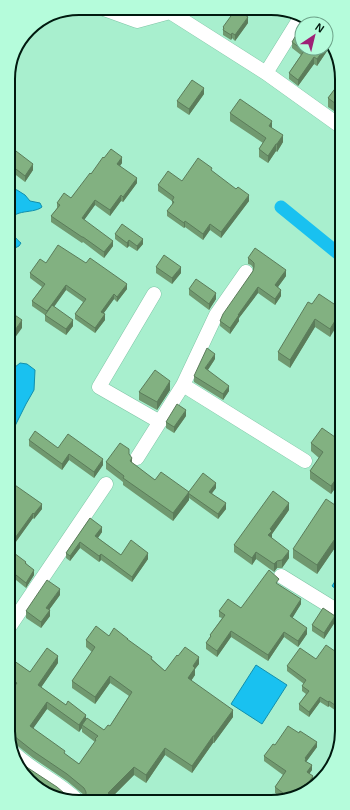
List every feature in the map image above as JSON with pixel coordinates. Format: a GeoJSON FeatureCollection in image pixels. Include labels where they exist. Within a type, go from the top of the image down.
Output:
{"type":"FeatureCollection","features":[{"type":"Feature","properties":{"kind":"street"},"geometry":{"type":"LineString","coordinates":[[120,15],[137,21],[159,15]]}},
{"type":"Feature","properties":{"kind":"street"},"geometry":{"type":"LineString","coordinates":[[175,15],[266,73],[335,122]]}},
{"type":"Feature","properties":{"kind":"street"},"geometry":{"type":"LineString","coordinates":[[266,73],[294,28]]}},
{"type":"Feature","properties":{"kind":"street"},"geometry":{"type":"LineString","coordinates":[[137,458],[183,385],[216,315],[246,272]]}},
{"type":"Feature","properties":{"kind":"street"},"geometry":{"type":"LineString","coordinates":[[154,294],[99,387],[160,422]]}},
{"type":"Feature","properties":{"kind":"street"},"geometry":{"type":"LineString","coordinates":[[183,385],[305,461]]}},
{"type":"Feature","properties":{"kind":"street"},"geometry":{"type":"LineString","coordinates":[[15,619],[106,484]]}},
{"type":"Feature","properties":{"kind":"street"},"geometry":{"type":"LineString","coordinates":[[280,576],[335,609]]}},
{"type":"Feature","properties":{"kind":"street"},"geometry":{"type":"LineString","coordinates":[[24,762],[71,794]]}},
{"type":"Feature","properties":{"kind":"water"},"geometry":{"type":"Polygon","coordinates":[[[15,189],[25,195],[30,201],[40,203],[42,207],[33,211],[15,216],[15,189]]]}},
{"type":"Feature","properties":{"kind":"water"},"geometry":{"type":"Polygon","coordinates":[[[15,237],[21,243],[15,248],[15,237]]]}},
{"type":"Feature","properties":{"kind":"water"},"geometry":{"type":"Polygon","coordinates":[[[20,363],[27,364],[35,370],[34,390],[15,426],[15,367],[20,363]]]}},
{"type":"Feature","properties":{"kind":"water"},"geometry":{"type":"Polygon","coordinates":[[[335,581],[335,588],[332,586],[335,581]]]}},
{"type":"Feature","properties":{"kind":"water"},"geometry":{"type":"Polygon","coordinates":[[[256,665],[287,685],[262,724],[231,704],[256,665]]]}},
{"type":"Feature","properties":{"kind":"building"},"geometry":{"type":"Polygon","coordinates":[[[232,15],[245,15],[248,17],[235,35],[232,33],[231,35],[223,30],[223,27],[232,15]]]}},
{"type":"Feature","properties":{"kind":"building"},"geometry":{"type":"Polygon","coordinates":[[[301,56],[319,56],[317,59],[314,57],[298,80],[289,73],[301,56]]]}},
{"type":"Feature","properties":{"kind":"building"},"geometry":{"type":"Polygon","coordinates":[[[192,80],[204,88],[189,109],[177,101],[192,80]]]}},
{"type":"Feature","properties":{"kind":"building"},"geometry":{"type":"Polygon","coordinates":[[[335,89],[335,103],[328,98],[335,89]]]}},
{"type":"Feature","properties":{"kind":"building"},"geometry":{"type":"Polygon","coordinates":[[[240,99],[272,121],[269,126],[283,135],[268,156],[259,149],[266,138],[230,113],[240,99]]]}},
{"type":"Feature","properties":{"kind":"building"},"geometry":{"type":"Polygon","coordinates":[[[111,149],[122,157],[117,164],[137,178],[123,197],[121,195],[110,210],[95,200],[82,218],[113,241],[104,252],[51,216],[60,205],[57,203],[64,193],[71,198],[111,149]]]}},
{"type":"Feature","properties":{"kind":"building"},"geometry":{"type":"Polygon","coordinates":[[[15,150],[33,164],[25,176],[15,168],[15,150]]]}},
{"type":"Feature","properties":{"kind":"building"},"geometry":{"type":"Polygon","coordinates":[[[198,158],[236,189],[238,187],[249,195],[221,232],[210,224],[203,234],[185,221],[184,223],[167,211],[174,202],[172,201],[174,197],[158,185],[168,171],[182,181],[198,158]]]}},
{"type":"Feature","properties":{"kind":"building"},"geometry":{"type":"Polygon","coordinates":[[[122,224],[143,239],[137,246],[129,240],[127,243],[115,234],[122,224]]]}},
{"type":"Feature","properties":{"kind":"building"},"geometry":{"type":"Polygon","coordinates":[[[58,245],[86,263],[90,258],[127,284],[117,297],[114,294],[101,312],[105,314],[95,328],[75,314],[86,299],[66,285],[47,311],[32,301],[45,284],[30,273],[40,259],[46,263],[58,245]]]}},
{"type":"Feature","properties":{"kind":"building"},"geometry":{"type":"Polygon","coordinates":[[[255,248],[286,270],[275,285],[281,290],[275,299],[258,287],[230,328],[220,321],[223,314],[253,271],[254,263],[248,258],[255,248]]]}},
{"type":"Feature","properties":{"kind":"building"},"geometry":{"type":"Polygon","coordinates":[[[164,255],[181,267],[172,278],[156,267],[164,255]]]}},
{"type":"Feature","properties":{"kind":"building"},"geometry":{"type":"Polygon","coordinates":[[[196,279],[216,293],[209,304],[189,289],[196,279]]]}},
{"type":"Feature","properties":{"kind":"building"},"geometry":{"type":"Polygon","coordinates":[[[319,294],[335,305],[335,321],[330,329],[315,319],[290,360],[278,352],[308,302],[312,304],[319,294]]]}},
{"type":"Feature","properties":{"kind":"building"},"geometry":{"type":"Polygon","coordinates":[[[52,305],[73,320],[66,329],[45,315],[52,305]]]}},
{"type":"Feature","properties":{"kind":"building"},"geometry":{"type":"Polygon","coordinates":[[[15,315],[22,320],[15,330],[15,315]]]}},
{"type":"Feature","properties":{"kind":"building"},"geometry":{"type":"Polygon","coordinates":[[[207,348],[215,354],[205,368],[229,386],[223,394],[194,376],[207,348]]]}},
{"type":"Feature","properties":{"kind":"building"},"geometry":{"type":"Polygon","coordinates":[[[155,370],[170,381],[157,402],[139,392],[155,370]]]}},
{"type":"Feature","properties":{"kind":"building"},"geometry":{"type":"Polygon","coordinates":[[[177,404],[186,410],[174,427],[166,422],[177,404]]]}},
{"type":"Feature","properties":{"kind":"building"},"geometry":{"type":"Polygon","coordinates":[[[322,428],[335,437],[335,480],[331,486],[310,471],[323,452],[311,443],[322,428]]]}},
{"type":"Feature","properties":{"kind":"building"},"geometry":{"type":"Polygon","coordinates":[[[35,431],[58,448],[68,434],[103,459],[94,472],[69,454],[62,464],[29,440],[35,431]]]}},
{"type":"Feature","properties":{"kind":"building"},"geometry":{"type":"Polygon","coordinates":[[[120,443],[129,449],[129,454],[132,458],[130,461],[155,480],[161,472],[189,492],[173,513],[123,478],[124,476],[106,462],[120,443]]]}},
{"type":"Feature","properties":{"kind":"building"},"geometry":{"type":"Polygon","coordinates":[[[203,473],[216,483],[209,492],[226,503],[218,514],[188,493],[203,473]]]}},
{"type":"Feature","properties":{"kind":"building"},"geometry":{"type":"Polygon","coordinates":[[[15,485],[42,504],[34,514],[33,513],[15,538],[15,485]]]}},
{"type":"Feature","properties":{"kind":"building"},"geometry":{"type":"Polygon","coordinates":[[[273,491],[289,503],[270,529],[272,531],[268,535],[289,551],[282,560],[277,561],[274,564],[256,552],[252,558],[234,545],[273,491]]]}},
{"type":"Feature","properties":{"kind":"building"},"geometry":{"type":"Polygon","coordinates":[[[326,499],[335,505],[335,539],[317,565],[293,549],[326,499]]]}},
{"type":"Feature","properties":{"kind":"building"},"geometry":{"type":"Polygon","coordinates":[[[90,518],[102,527],[95,536],[121,555],[131,540],[148,553],[132,577],[101,554],[99,556],[80,542],[70,556],[66,553],[90,518]]]}},
{"type":"Feature","properties":{"kind":"building"},"geometry":{"type":"Polygon","coordinates":[[[15,554],[34,570],[26,583],[16,575],[15,576],[15,554]]]}},
{"type":"Feature","properties":{"kind":"building"},"geometry":{"type":"Polygon","coordinates":[[[269,570],[279,579],[276,583],[301,599],[290,616],[307,628],[298,641],[284,632],[268,655],[231,631],[217,651],[206,643],[225,615],[219,611],[228,599],[241,608],[269,570]]]}},
{"type":"Feature","properties":{"kind":"building"},"geometry":{"type":"Polygon","coordinates":[[[47,580],[60,589],[46,608],[50,610],[41,622],[26,611],[47,580]]]}},
{"type":"Feature","properties":{"kind":"building"},"geometry":{"type":"Polygon","coordinates":[[[323,608],[335,616],[324,633],[312,625],[323,608]]]}},
{"type":"Feature","properties":{"kind":"building"},"geometry":{"type":"Polygon","coordinates":[[[96,626],[109,636],[114,628],[152,657],[151,659],[165,671],[185,647],[199,657],[193,666],[195,668],[188,678],[233,710],[192,766],[165,748],[146,775],[134,767],[108,793],[108,795],[86,795],[84,788],[67,774],[16,737],[15,686],[17,683],[15,682],[15,662],[30,672],[47,648],[58,656],[38,685],[66,705],[68,701],[86,715],[79,725],[47,702],[30,726],[65,751],[64,753],[79,764],[98,736],[82,725],[87,718],[104,730],[108,725],[110,726],[132,692],[110,676],[95,697],[72,681],[95,647],[86,640],[96,626]]]}},
{"type":"Feature","properties":{"kind":"building"},"geometry":{"type":"Polygon","coordinates":[[[326,645],[335,651],[335,705],[320,697],[309,712],[299,704],[309,691],[302,686],[306,680],[287,666],[300,648],[316,659],[326,645]]]}},
{"type":"Feature","properties":{"kind":"building"},"geometry":{"type":"Polygon","coordinates":[[[288,726],[299,733],[300,731],[317,742],[305,758],[305,761],[312,765],[307,772],[313,776],[308,783],[288,793],[284,793],[275,787],[286,771],[264,756],[273,744],[275,745],[288,726]]]}},
{"type":"Feature","properties":{"kind":"building"},"geometry":{"type":"Polygon","coordinates":[[[26,767],[65,793],[58,792],[40,782],[26,767]]]}},
{"type":"Feature","properties":{"kind":"waterway"},"geometry":{"type":"LineString","coordinates":[[281,207],[335,251]]}}]}
